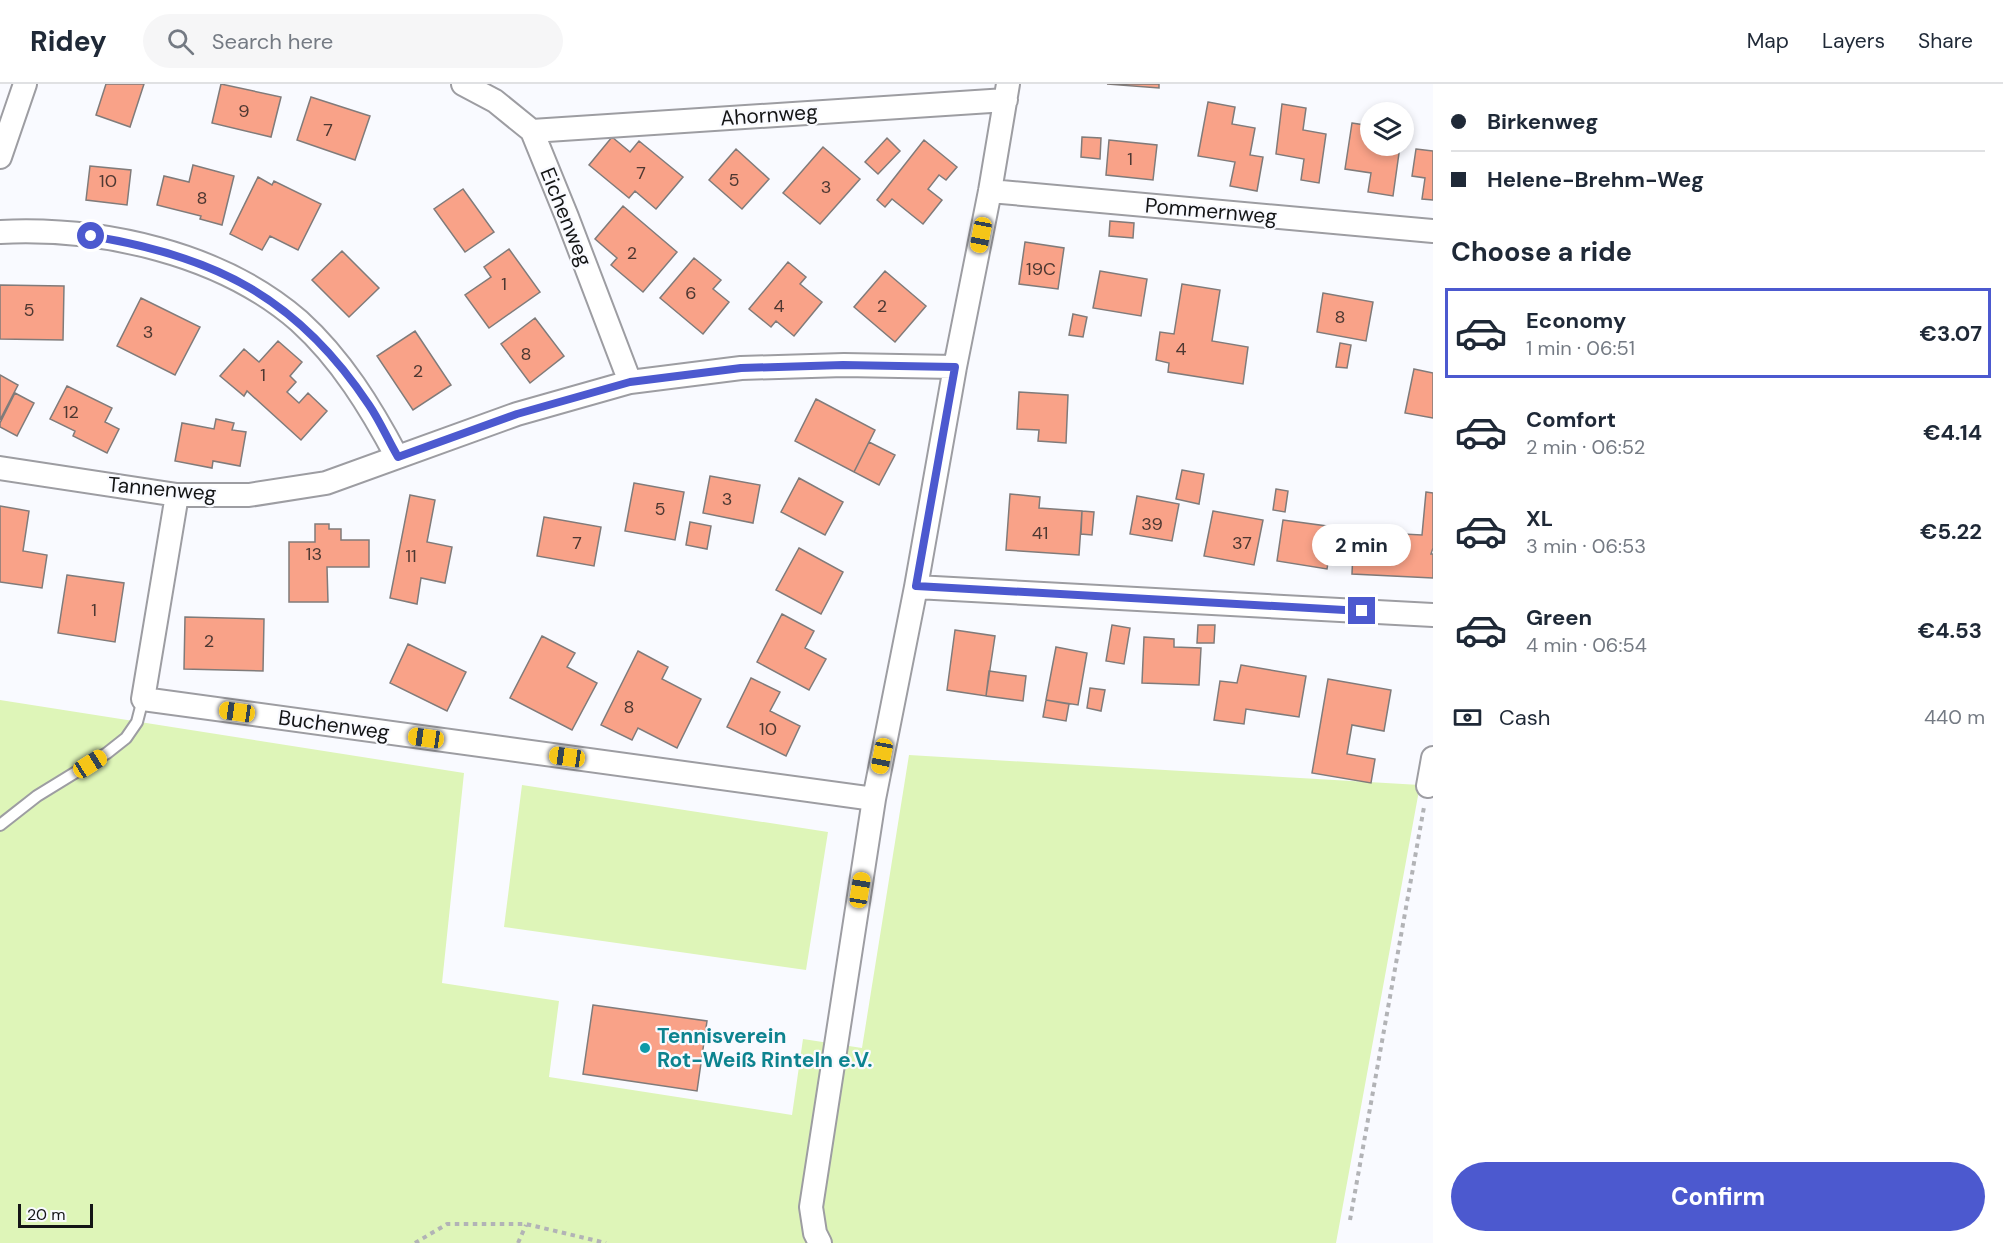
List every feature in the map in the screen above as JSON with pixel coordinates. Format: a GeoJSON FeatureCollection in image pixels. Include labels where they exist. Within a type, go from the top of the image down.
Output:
{"type":"FeatureCollection","features":[{"type":"Feature","properties":{"kind":"street"},"geometry":{"type":"LineString","coordinates":[[0,157],[25,84]]}},
{"type":"Feature","properties":{"kind":"street","name":"Eichenweg"},"geometry":{"type":"LineString","coordinates":[[463,84],[495,101],[532,131],[630,382]]}},
{"type":"Feature","properties":{"kind":"street"},"geometry":{"type":"LineString","coordinates":[[820,1243],[815,1233],[811,1207],[874,799],[916,586],[1007,92]]}},
{"type":"Feature","properties":{"kind":"street","name":"Ahornweg"},"geometry":{"type":"LineString","coordinates":[[532,131],[1007,92]]}},
{"type":"Feature","properties":{"kind":"street","name":"Pommernweg"},"geometry":{"type":"LineString","coordinates":[[990,191],[1433,231]]}},
{"type":"Feature","properties":{"kind":"street"},"geometry":{"type":"LineString","coordinates":[[0,232],[72,232],[128,242],[196,261],[257,290],[299,321],[338,362],[370,406],[398,457]]}},
{"type":"Feature","properties":{"kind":"street","name":"Tannenweg"},"geometry":{"type":"LineString","coordinates":[[0,468],[177,495],[249,495],[326,483],[517,414],[630,382],[741,368],[843,365],[955,367]]}},
{"type":"Feature","properties":{"kind":"street"},"geometry":{"type":"LineString","coordinates":[[142,699],[177,495]]}},
{"type":"Feature","properties":{"kind":"street"},"geometry":{"type":"LineString","coordinates":[[916,586],[1433,615]]}},
{"type":"Feature","properties":{"kind":"street","name":"Buchenweg"},"geometry":{"type":"LineString","coordinates":[[142,699],[874,799]]}},
{"type":"Feature","properties":{"kind":"street"},"geometry":{"type":"LineString","coordinates":[[1428,786],[1433,758]]}},
{"type":"Feature","properties":{"kind":"lane"},"geometry":{"type":"LineString","coordinates":[[0,825],[37,796],[107,753],[126,738],[137,722],[142,699]]}},
{"type":"Feature","properties":{"kind":"path"},"geometry":{"type":"LineString","coordinates":[[1350,1220],[1428,786]]}},
{"type":"Feature","properties":{"kind":"path"},"geometry":{"type":"LineString","coordinates":[[415,1243],[447,1224],[526,1224],[606,1243]]}},
{"type":"Feature","properties":{"kind":"path"},"geometry":{"type":"LineString","coordinates":[[518,1243],[526,1224]]}},
{"type":"Feature","properties":{"kind":"green space"},"geometry":{"type":"Polygon","coordinates":[[[0,700],[464,773],[442,983],[559,1001],[549,1077],[792,1115],[803,1039],[862,1048],[909,755],[1420,785],[1336,1243],[0,1243],[0,700]]]}},
{"type":"Feature","properties":{"kind":"green space"},"geometry":{"type":"Polygon","coordinates":[[[522,785],[828,832],[806,970],[504,927],[522,785]]]}},
{"type":"Feature","properties":{"kind":"building"},"geometry":{"type":"Polygon","coordinates":[[[106,84],[144,84],[130,127],[96,115],[106,84]]]}},
{"type":"Feature","properties":{"kind":"building"},"geometry":{"type":"Polygon","coordinates":[[[221,84],[281,97],[271,137],[212,123],[221,84]]]}},
{"type":"Feature","properties":{"kind":"building"},"geometry":{"type":"Polygon","coordinates":[[[1107,84],[1159,84],[1159,88],[1107,84]]]}},
{"type":"Feature","properties":{"kind":"building"},"geometry":{"type":"Polygon","coordinates":[[[311,97],[370,116],[355,160],[297,140],[311,97]]]}},
{"type":"Feature","properties":{"kind":"building"},"geometry":{"type":"Polygon","coordinates":[[[1208,102],[1235,107],[1232,124],[1255,128],[1250,155],[1263,157],[1257,191],[1230,186],[1235,162],[1198,156],[1208,102]]]}},
{"type":"Feature","properties":{"kind":"building"},"geometry":{"type":"Polygon","coordinates":[[[1282,104],[1306,108],[1303,130],[1326,134],[1319,183],[1301,180],[1304,159],[1276,154],[1282,104]]]}},
{"type":"Feature","properties":{"kind":"building"},"geometry":{"type":"Polygon","coordinates":[[[1352,123],[1360,124],[1360,156],[1399,156],[1393,196],[1368,192],[1371,173],[1345,169],[1352,123]]]}},
{"type":"Feature","properties":{"kind":"building"},"geometry":{"type":"Polygon","coordinates":[[[612,137],[630,152],[639,141],[683,177],[656,209],[635,191],[629,198],[589,165],[612,137]]]}},
{"type":"Feature","properties":{"kind":"building"},"geometry":{"type":"Polygon","coordinates":[[[1082,137],[1101,138],[1100,159],[1081,157],[1082,137]]]}},
{"type":"Feature","properties":{"kind":"building"},"geometry":{"type":"Polygon","coordinates":[[[887,138],[900,151],[878,174],[865,162],[887,138]]]}},
{"type":"Feature","properties":{"kind":"building"},"geometry":{"type":"Polygon","coordinates":[[[924,140],[957,167],[946,180],[939,175],[928,189],[942,200],[923,224],[892,199],[885,207],[877,200],[924,140]]]}},
{"type":"Feature","properties":{"kind":"building"},"geometry":{"type":"Polygon","coordinates":[[[1109,140],[1157,145],[1153,180],[1106,175],[1109,140]]]}},
{"type":"Feature","properties":{"kind":"building"},"geometry":{"type":"Polygon","coordinates":[[[823,147],[860,179],[820,224],[783,193],[823,147]]]}},
{"type":"Feature","properties":{"kind":"building"},"geometry":{"type":"Polygon","coordinates":[[[736,149],[769,179],[742,209],[709,180],[736,149]]]}},
{"type":"Feature","properties":{"kind":"building"},"geometry":{"type":"Polygon","coordinates":[[[1416,149],[1433,151],[1433,200],[1422,199],[1425,178],[1412,176],[1416,149]]]}},
{"type":"Feature","properties":{"kind":"building"},"geometry":{"type":"Polygon","coordinates":[[[193,165],[234,176],[222,225],[200,219],[201,216],[157,205],[164,176],[189,182],[193,165]]]}},
{"type":"Feature","properties":{"kind":"building"},"geometry":{"type":"Polygon","coordinates":[[[90,166],[131,170],[127,205],[86,200],[90,166]]]}},
{"type":"Feature","properties":{"kind":"building"},"geometry":{"type":"Polygon","coordinates":[[[258,177],[272,185],[274,181],[321,204],[298,250],[270,236],[262,250],[230,234],[258,177]]]}},
{"type":"Feature","properties":{"kind":"building"},"geometry":{"type":"Polygon","coordinates":[[[463,189],[494,232],[465,252],[434,209],[463,189]]]}},
{"type":"Feature","properties":{"kind":"building"},"geometry":{"type":"Polygon","coordinates":[[[623,206],[677,252],[643,292],[611,265],[617,258],[595,239],[623,206]]]}},
{"type":"Feature","properties":{"kind":"building"},"geometry":{"type":"Polygon","coordinates":[[[1110,221],[1134,223],[1133,238],[1109,236],[1110,221]]]}},
{"type":"Feature","properties":{"kind":"building"},"geometry":{"type":"Polygon","coordinates":[[[1025,242],[1064,248],[1058,289],[1019,284],[1025,242]]]}},
{"type":"Feature","properties":{"kind":"building"},"geometry":{"type":"Polygon","coordinates":[[[509,249],[540,292],[489,328],[465,295],[491,277],[484,267],[509,249]]]}},
{"type":"Feature","properties":{"kind":"building"},"geometry":{"type":"Polygon","coordinates":[[[342,251],[379,288],[349,317],[312,280],[342,251]]]}},
{"type":"Feature","properties":{"kind":"building"},"geometry":{"type":"Polygon","coordinates":[[[694,258],[721,280],[713,289],[729,302],[703,334],[660,298],[694,258]]]}},
{"type":"Feature","properties":{"kind":"building"},"geometry":{"type":"Polygon","coordinates":[[[788,262],[806,277],[800,284],[822,302],[794,336],[776,321],[771,327],[749,309],[788,262]]]}},
{"type":"Feature","properties":{"kind":"building"},"geometry":{"type":"Polygon","coordinates":[[[885,271],[926,306],[895,342],[854,307],[885,271]]]}},
{"type":"Feature","properties":{"kind":"building"},"geometry":{"type":"Polygon","coordinates":[[[1100,271],[1147,279],[1141,316],[1093,308],[1100,271]]]}},
{"type":"Feature","properties":{"kind":"building"},"geometry":{"type":"Polygon","coordinates":[[[1182,284],[1220,290],[1212,341],[1248,347],[1243,384],[1168,372],[1169,363],[1156,360],[1160,332],[1174,334],[1182,284]]]}},
{"type":"Feature","properties":{"kind":"building"},"geometry":{"type":"Polygon","coordinates":[[[0,285],[64,286],[63,340],[0,339],[0,285]]]}},
{"type":"Feature","properties":{"kind":"building"},"geometry":{"type":"Polygon","coordinates":[[[1323,293],[1373,302],[1366,341],[1317,332],[1323,293]]]}},
{"type":"Feature","properties":{"kind":"building"},"geometry":{"type":"Polygon","coordinates":[[[141,298],[200,327],[175,375],[117,346],[141,298]]]}},
{"type":"Feature","properties":{"kind":"building"},"geometry":{"type":"Polygon","coordinates":[[[1073,314],[1087,317],[1083,337],[1069,335],[1073,314]]]}},
{"type":"Feature","properties":{"kind":"building"},"geometry":{"type":"Polygon","coordinates":[[[535,318],[564,356],[530,383],[501,344],[535,318]]]}},
{"type":"Feature","properties":{"kind":"building"},"geometry":{"type":"Polygon","coordinates":[[[415,331],[451,385],[413,410],[377,356],[415,331]]]}},
{"type":"Feature","properties":{"kind":"building"},"geometry":{"type":"Polygon","coordinates":[[[278,341],[302,362],[290,376],[296,382],[287,392],[299,403],[308,393],[327,411],[301,440],[247,391],[244,396],[220,376],[244,349],[259,362],[278,341]]]}},
{"type":"Feature","properties":{"kind":"building"},"geometry":{"type":"Polygon","coordinates":[[[1340,343],[1351,345],[1347,368],[1336,367],[1340,343]]]}},
{"type":"Feature","properties":{"kind":"building"},"geometry":{"type":"Polygon","coordinates":[[[1414,369],[1433,373],[1433,418],[1405,413],[1414,369]]]}},
{"type":"Feature","properties":{"kind":"building"},"geometry":{"type":"Polygon","coordinates":[[[0,375],[18,385],[0,420],[0,375]]]}},
{"type":"Feature","properties":{"kind":"building"},"geometry":{"type":"Polygon","coordinates":[[[67,386],[112,408],[105,422],[119,429],[107,453],[73,436],[75,431],[50,419],[67,386]]]}},
{"type":"Feature","properties":{"kind":"building"},"geometry":{"type":"Polygon","coordinates":[[[1019,392],[1068,395],[1066,443],[1038,441],[1039,430],[1017,429],[1019,392]]]}},
{"type":"Feature","properties":{"kind":"building"},"geometry":{"type":"Polygon","coordinates":[[[15,393],[34,403],[17,436],[0,427],[15,393]]]}},
{"type":"Feature","properties":{"kind":"building"},"geometry":{"type":"Polygon","coordinates":[[[816,399],[875,430],[854,472],[795,441],[816,399]]]}},
{"type":"Feature","properties":{"kind":"building"},"geometry":{"type":"Polygon","coordinates":[[[216,419],[234,423],[232,430],[246,432],[240,466],[213,461],[212,468],[175,461],[182,423],[214,429],[216,419]]]}},
{"type":"Feature","properties":{"kind":"building"},"geometry":{"type":"Polygon","coordinates":[[[869,442],[895,455],[879,485],[854,472],[869,442]]]}},
{"type":"Feature","properties":{"kind":"building"},"geometry":{"type":"Polygon","coordinates":[[[1182,470],[1204,474],[1199,504],[1176,499],[1182,470]]]}},
{"type":"Feature","properties":{"kind":"building"},"geometry":{"type":"Polygon","coordinates":[[[710,476],[760,485],[753,523],[703,513],[710,476]]]}},
{"type":"Feature","properties":{"kind":"building"},"geometry":{"type":"Polygon","coordinates":[[[799,478],[843,502],[825,535],[781,512],[799,478]]]}},
{"type":"Feature","properties":{"kind":"building"},"geometry":{"type":"Polygon","coordinates":[[[634,483],[684,492],[675,540],[625,531],[634,483]]]}},
{"type":"Feature","properties":{"kind":"building"},"geometry":{"type":"Polygon","coordinates":[[[1276,489],[1288,491],[1285,512],[1273,510],[1276,489]]]}},
{"type":"Feature","properties":{"kind":"building"},"geometry":{"type":"Polygon","coordinates":[[[1426,492],[1433,493],[1433,548],[1431,554],[1433,554],[1433,578],[1352,574],[1353,550],[1383,552],[1384,533],[1422,535],[1426,492]]]}},
{"type":"Feature","properties":{"kind":"building"},"geometry":{"type":"Polygon","coordinates":[[[1010,494],[1040,497],[1039,508],[1082,511],[1079,555],[1006,550],[1010,494]]]}},
{"type":"Feature","properties":{"kind":"building"},"geometry":{"type":"Polygon","coordinates":[[[410,495],[435,500],[427,542],[452,547],[445,583],[421,578],[417,604],[390,598],[410,495]]]}},
{"type":"Feature","properties":{"kind":"building"},"geometry":{"type":"Polygon","coordinates":[[[1137,496],[1179,504],[1172,541],[1130,534],[1137,496]]]}},
{"type":"Feature","properties":{"kind":"building"},"geometry":{"type":"Polygon","coordinates":[[[0,506],[29,511],[23,551],[47,555],[42,588],[0,582],[0,506]]]}},
{"type":"Feature","properties":{"kind":"building"},"geometry":{"type":"Polygon","coordinates":[[[1082,511],[1094,512],[1092,535],[1081,534],[1082,511]]]}},
{"type":"Feature","properties":{"kind":"building"},"geometry":{"type":"Polygon","coordinates":[[[1213,511],[1263,520],[1254,565],[1204,556],[1213,511]]]}},
{"type":"Feature","properties":{"kind":"building"},"geometry":{"type":"Polygon","coordinates":[[[544,517],[601,527],[594,566],[537,556],[544,517]]]}},
{"type":"Feature","properties":{"kind":"building"},"geometry":{"type":"Polygon","coordinates":[[[1283,520],[1334,527],[1327,569],[1277,561],[1283,520]]]}},
{"type":"Feature","properties":{"kind":"building"},"geometry":{"type":"Polygon","coordinates":[[[690,522],[711,526],[707,549],[686,545],[690,522]]]}},
{"type":"Feature","properties":{"kind":"building"},"geometry":{"type":"Polygon","coordinates":[[[315,524],[329,524],[329,529],[341,529],[341,540],[369,540],[369,567],[327,567],[328,602],[289,602],[289,542],[315,542],[315,524]]]}},
{"type":"Feature","properties":{"kind":"building"},"geometry":{"type":"Polygon","coordinates":[[[799,548],[843,572],[821,614],[776,590],[799,548]]]}},
{"type":"Feature","properties":{"kind":"building"},"geometry":{"type":"Polygon","coordinates":[[[67,575],[124,583],[115,642],[58,633],[67,575]]]}},
{"type":"Feature","properties":{"kind":"building"},"geometry":{"type":"Polygon","coordinates":[[[782,614],[814,631],[805,648],[826,659],[809,690],[757,662],[782,614]]]}},
{"type":"Feature","properties":{"kind":"building"},"geometry":{"type":"Polygon","coordinates":[[[185,617],[264,619],[263,671],[184,669],[185,617]]]}},
{"type":"Feature","properties":{"kind":"building"},"geometry":{"type":"Polygon","coordinates":[[[1112,625],[1130,628],[1124,664],[1106,661],[1112,625]]]}},
{"type":"Feature","properties":{"kind":"building"},"geometry":{"type":"Polygon","coordinates":[[[1198,625],[1215,625],[1214,643],[1197,643],[1198,625]]]}},
{"type":"Feature","properties":{"kind":"building"},"geometry":{"type":"Polygon","coordinates":[[[955,630],[995,636],[986,696],[947,690],[955,630]]]}},
{"type":"Feature","properties":{"kind":"building"},"geometry":{"type":"Polygon","coordinates":[[[542,636],[575,653],[567,667],[597,683],[572,730],[510,698],[542,636]]]}},
{"type":"Feature","properties":{"kind":"building"},"geometry":{"type":"Polygon","coordinates":[[[1144,637],[1174,639],[1174,647],[1201,648],[1199,685],[1142,683],[1144,637]]]}},
{"type":"Feature","properties":{"kind":"building"},"geometry":{"type":"Polygon","coordinates":[[[408,644],[466,672],[447,711],[390,683],[408,644]]]}},
{"type":"Feature","properties":{"kind":"building"},"geometry":{"type":"Polygon","coordinates":[[[1056,647],[1087,653],[1078,705],[1046,700],[1056,647]]]}},
{"type":"Feature","properties":{"kind":"building"},"geometry":{"type":"Polygon","coordinates":[[[638,651],[668,667],[662,679],[701,699],[677,748],[638,728],[632,740],[601,725],[638,651]]]}},
{"type":"Feature","properties":{"kind":"building"},"geometry":{"type":"Polygon","coordinates":[[[1241,665],[1306,676],[1299,717],[1246,709],[1244,724],[1214,720],[1220,681],[1237,683],[1241,665]]]}},
{"type":"Feature","properties":{"kind":"building"},"geometry":{"type":"Polygon","coordinates":[[[989,671],[1026,676],[1023,701],[986,696],[989,671]]]}},
{"type":"Feature","properties":{"kind":"building"},"geometry":{"type":"Polygon","coordinates":[[[751,678],[780,692],[770,711],[800,726],[786,756],[727,727],[751,678]]]}},
{"type":"Feature","properties":{"kind":"building"},"geometry":{"type":"Polygon","coordinates":[[[1328,679],[1391,690],[1384,731],[1352,725],[1347,754],[1375,759],[1371,783],[1312,773],[1328,679]]]}},
{"type":"Feature","properties":{"kind":"building"},"geometry":{"type":"Polygon","coordinates":[[[1090,688],[1105,690],[1101,711],[1087,708],[1090,688]]]}},
{"type":"Feature","properties":{"kind":"building"},"geometry":{"type":"Polygon","coordinates":[[[1046,700],[1069,704],[1066,721],[1043,717],[1046,700]]]}},
{"type":"Feature","properties":{"kind":"building","name":"Tennisverein Rot-Weiß Rinteln e.V."},"geometry":{"type":"Polygon","coordinates":[[[593,1005],[707,1021],[697,1091],[583,1074],[593,1005]]]}},
{"type":"Feature","properties":{"kind":"place","name":"Tennisverein Rot-Weiß Rinteln e.V."},"geometry":{"type":"Point","coordinates":[645,1048]}},
{"type":"Feature","properties":{"kind":"route"},"geometry":{"type":"LineString","coordinates":[[91,236],[128,242],[196,261],[257,290],[299,321],[338,362],[370,406],[398,457],[517,414],[630,382],[741,368],[843,365],[955,367],[916,586],[1362,611]]}}]}
